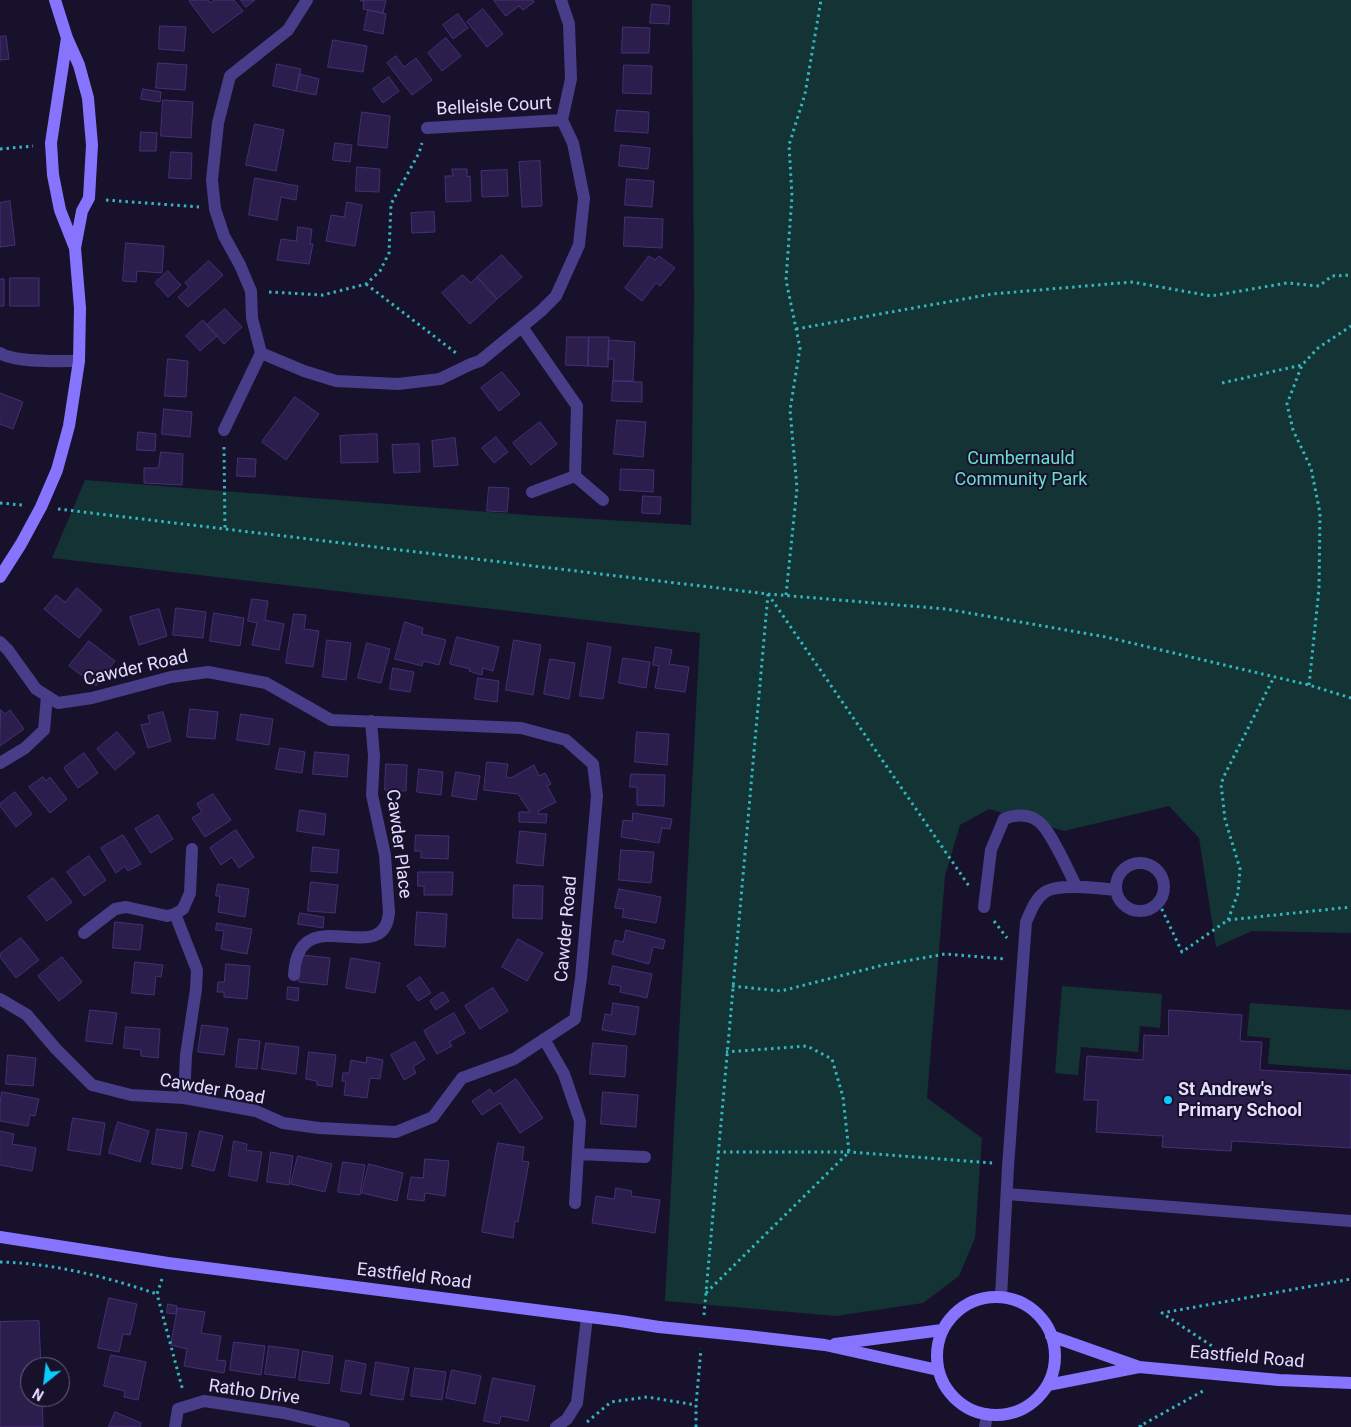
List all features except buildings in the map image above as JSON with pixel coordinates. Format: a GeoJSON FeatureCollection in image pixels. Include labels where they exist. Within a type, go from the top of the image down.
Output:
{"type":"FeatureCollection","features":[{"type":"Feature","properties":{"kind":"street"},"geometry":{"type":"LineString","coordinates":[[0,577],[41,508],[57,470],[69,426],[79,361],[80,308],[75,248],[82,211],[89,198],[92,145],[88,98],[79,65],[67,38],[55,0]]}},
{"type":"Feature","properties":{"kind":"street"},"geometry":{"type":"LineString","coordinates":[[224,430],[261,353],[252,318],[251,290],[224,236],[215,208],[212,180],[218,123],[230,76],[288,30],[307,0]]}},
{"type":"Feature","properties":{"kind":"street"},"geometry":{"type":"LineString","coordinates":[[261,353],[304,371],[336,381],[398,384],[440,379],[480,361],[556,296],[579,245],[584,198],[573,143],[562,120],[571,79],[569,24],[561,0]]}},
{"type":"Feature","properties":{"kind":"street"},"geometry":{"type":"LineString","coordinates":[[67,38],[52,143],[54,174],[60,210],[75,248]]}},
{"type":"Feature","properties":{"kind":"street","name":"Belleisle Court"},"geometry":{"type":"LineString","coordinates":[[427,128],[562,120]]}},
{"type":"Feature","properties":{"kind":"street"},"geometry":{"type":"LineString","coordinates":[[522,327],[577,406],[575,476]]}},
{"type":"Feature","properties":{"kind":"street"},"geometry":{"type":"LineString","coordinates":[[0,353],[6,357],[79,361]]}},
{"type":"Feature","properties":{"kind":"street"},"geometry":{"type":"LineString","coordinates":[[532,492],[575,476]]}},
{"type":"Feature","properties":{"kind":"street"},"geometry":{"type":"LineString","coordinates":[[575,476],[603,500]]}},
{"type":"Feature","properties":{"kind":"street","name":"Cawder Road"},"geometry":{"type":"LineString","coordinates":[[0,642],[36,689],[58,703],[92,698],[171,677],[208,672],[266,682],[331,720],[521,728],[566,740],[593,764],[597,796],[581,978],[575,1019],[514,1059],[462,1078],[433,1117],[396,1132],[319,1128],[283,1123],[256,1111],[184,1098],[130,1095],[92,1085],[56,1049],[27,1015],[0,999]]}},
{"type":"Feature","properties":{"kind":"street"},"geometry":{"type":"LineString","coordinates":[[0,763],[25,748],[44,730],[47,696]]}},
{"type":"Feature","properties":{"kind":"street","name":"Cawder Place"},"geometry":{"type":"LineString","coordinates":[[294,975],[295,960],[302,947],[314,938],[329,935],[365,938],[375,936],[383,931],[388,922],[385,856],[372,795],[374,756],[371,721]]}},
{"type":"Feature","properties":{"kind":"street"},"geometry":{"type":"LineString","coordinates":[[984,907],[991,850],[1004,819],[1014,815],[1027,816],[1039,821],[1057,848],[1076,886]]}},
{"type":"Feature","properties":{"kind":"street"},"geometry":{"type":"LineString","coordinates":[[84,932],[115,909],[126,907],[167,916],[183,909],[190,893],[192,849]]}},
{"type":"Feature","properties":{"kind":"street"},"geometry":{"type":"LineString","coordinates":[[1139,863],[1147,864],[1154,868],[1163,880],[1163,896],[1159,903],[1145,911],[1137,911],[1123,904],[1118,898],[1116,890],[1116,882],[1119,875],[1124,869],[1139,863]]}},
{"type":"Feature","properties":{"kind":"street"},"geometry":{"type":"LineString","coordinates":[[1001,1297],[1008,1164],[1026,922],[1035,902],[1046,891],[1076,886],[1116,890]]}},
{"type":"Feature","properties":{"kind":"street"},"geometry":{"type":"LineString","coordinates":[[175,914],[197,970],[186,1055],[184,1098]]}},
{"type":"Feature","properties":{"kind":"street"},"geometry":{"type":"LineString","coordinates":[[544,1039],[564,1074],[580,1121],[575,1203]]}},
{"type":"Feature","properties":{"kind":"street"},"geometry":{"type":"LineString","coordinates":[[578,1154],[645,1157]]}},
{"type":"Feature","properties":{"kind":"street"},"geometry":{"type":"LineString","coordinates":[[1007,1194],[1351,1221]]}},
{"type":"Feature","properties":{"kind":"street","name":"Eastfield Road"},"geometry":{"type":"LineString","coordinates":[[0,1237],[168,1263],[659,1327],[825,1345],[938,1370]]}},
{"type":"Feature","properties":{"kind":"street"},"geometry":{"type":"LineString","coordinates":[[1001,1297],[1028,1307],[1040,1317],[1051,1336],[1055,1350],[1054,1369],[1048,1385],[1038,1398],[1009,1414],[995,1416],[975,1412],[961,1404],[949,1392],[938,1370],[936,1354],[942,1330],[952,1316],[983,1298],[1001,1297]]}},
{"type":"Feature","properties":{"kind":"street"},"geometry":{"type":"LineString","coordinates":[[556,1427],[567,1420],[577,1403],[587,1317]]}},
{"type":"Feature","properties":{"kind":"street","name":"Eastfield Road"},"geometry":{"type":"LineString","coordinates":[[825,1345],[942,1330]]}},
{"type":"Feature","properties":{"kind":"street","name":"Eastfield Road"},"geometry":{"type":"LineString","coordinates":[[1051,1336],[1139,1367],[1279,1380],[1351,1383]]}},
{"type":"Feature","properties":{"kind":"street","name":"Eastfield Road"},"geometry":{"type":"LineString","coordinates":[[1048,1385],[1139,1367]]}},
{"type":"Feature","properties":{"kind":"street","name":"Ratho Drive"},"geometry":{"type":"LineString","coordinates":[[175,1427],[178,1409],[204,1401],[284,1413],[344,1427]]}},
{"type":"Feature","properties":{"kind":"street"},"geometry":{"type":"LineString","coordinates":[[985,1427],[987,1414]]}},
{"type":"Feature","properties":{"kind":"path"},"geometry":{"type":"LineString","coordinates":[[786,595],[797,488],[790,410],[800,348],[786,280],[792,196],[789,145],[805,94],[821,0]]}},
{"type":"Feature","properties":{"kind":"path"},"geometry":{"type":"LineString","coordinates":[[251,290],[323,295],[366,284],[380,271],[390,253],[391,204],[418,153],[427,128]]}},
{"type":"Feature","properties":{"kind":"path"},"geometry":{"type":"LineString","coordinates":[[0,150],[52,143]]}},
{"type":"Feature","properties":{"kind":"path"},"geometry":{"type":"LineString","coordinates":[[89,198],[215,208]]}},
{"type":"Feature","properties":{"kind":"path"},"geometry":{"type":"LineString","coordinates":[[796,329],[992,294],[1132,282],[1211,296],[1287,283],[1319,286],[1332,276],[1351,275]]}},
{"type":"Feature","properties":{"kind":"path"},"geometry":{"type":"LineString","coordinates":[[366,284],[471,364]]}},
{"type":"Feature","properties":{"kind":"path"},"geometry":{"type":"LineString","coordinates":[[1309,685],[1318,590],[1320,513],[1311,468],[1293,430],[1287,404],[1302,365],[1318,348],[1351,326]]}},
{"type":"Feature","properties":{"kind":"path"},"geometry":{"type":"LineString","coordinates":[[1222,383],[1302,365]]}},
{"type":"Feature","properties":{"kind":"path"},"geometry":{"type":"LineString","coordinates":[[224,430],[225,529]]}},
{"type":"Feature","properties":{"kind":"path"},"geometry":{"type":"LineString","coordinates":[[41,508],[768,594],[946,609],[1106,636],[1309,685],[1351,698]]}},
{"type":"Feature","properties":{"kind":"path"},"geometry":{"type":"LineString","coordinates":[[768,594],[984,907],[1024,961]]}},
{"type":"Feature","properties":{"kind":"path"},"geometry":{"type":"LineString","coordinates":[[703,1322],[768,594]]}},
{"type":"Feature","properties":{"kind":"path"},"geometry":{"type":"LineString","coordinates":[[1228,920],[1238,893],[1240,869],[1225,819],[1221,784],[1274,677]]}},
{"type":"Feature","properties":{"kind":"path"},"geometry":{"type":"LineString","coordinates":[[1159,903],[1182,952],[1228,920],[1351,907]]}},
{"type":"Feature","properties":{"kind":"path"},"geometry":{"type":"LineString","coordinates":[[732,986],[781,991],[883,965],[945,954],[1024,961]]}},
{"type":"Feature","properties":{"kind":"path"},"geometry":{"type":"LineString","coordinates":[[726,1052],[807,1046],[832,1059],[843,1098],[849,1152]]}},
{"type":"Feature","properties":{"kind":"path"},"geometry":{"type":"LineString","coordinates":[[717,1152],[849,1152],[1008,1164]]}},
{"type":"Feature","properties":{"kind":"path"},"geometry":{"type":"LineString","coordinates":[[705,1294],[849,1152]]}},
{"type":"Feature","properties":{"kind":"path"},"geometry":{"type":"LineString","coordinates":[[0,1262],[19,1262],[78,1272],[126,1283],[157,1294]]}},
{"type":"Feature","properties":{"kind":"path"},"geometry":{"type":"LineString","coordinates":[[168,1263],[157,1294],[187,1406]]}},
{"type":"Feature","properties":{"kind":"path"},"geometry":{"type":"LineString","coordinates":[[1142,1427],[1140,1426],[1212,1386],[1215,1374],[1215,1348],[1162,1312],[1351,1279]]}},
{"type":"Feature","properties":{"kind":"path"},"geometry":{"type":"LineString","coordinates":[[696,1427],[701,1340]]}},
{"type":"Feature","properties":{"kind":"path"},"geometry":{"type":"LineString","coordinates":[[582,1427],[611,1402],[647,1397],[696,1405]]}},
{"type":"Feature","properties":{"kind":"green space","name":"Cumbernauld Community Park"},"geometry":{"type":"Polygon","coordinates":[[[692,0],[1351,0],[1351,933],[1252,931],[1216,947],[1199,838],[1169,806],[1064,831],[989,809],[960,825],[945,876],[927,1098],[982,1138],[975,1238],[959,1276],[923,1303],[836,1316],[665,1301],[700,633],[52,558],[85,480],[527,515],[691,525],[694,300],[692,0]]]}},
{"type":"Feature","properties":{"kind":"green space"},"geometry":{"type":"Polygon","coordinates":[[[1062,986],[1162,994],[1160,1028],[1140,1026],[1138,1052],[1081,1047],[1078,1075],[1055,1073],[1062,986]]]}},
{"type":"Feature","properties":{"kind":"green space"},"geometry":{"type":"Polygon","coordinates":[[[1250,1003],[1351,1010],[1351,1070],[1268,1064],[1270,1038],[1247,1036],[1250,1003]]]}},
{"type":"Feature","properties":{"kind":"place","name":"St Andrew's Primary School"},"geometry":{"type":"Point","coordinates":[1168,1100]}}]}
